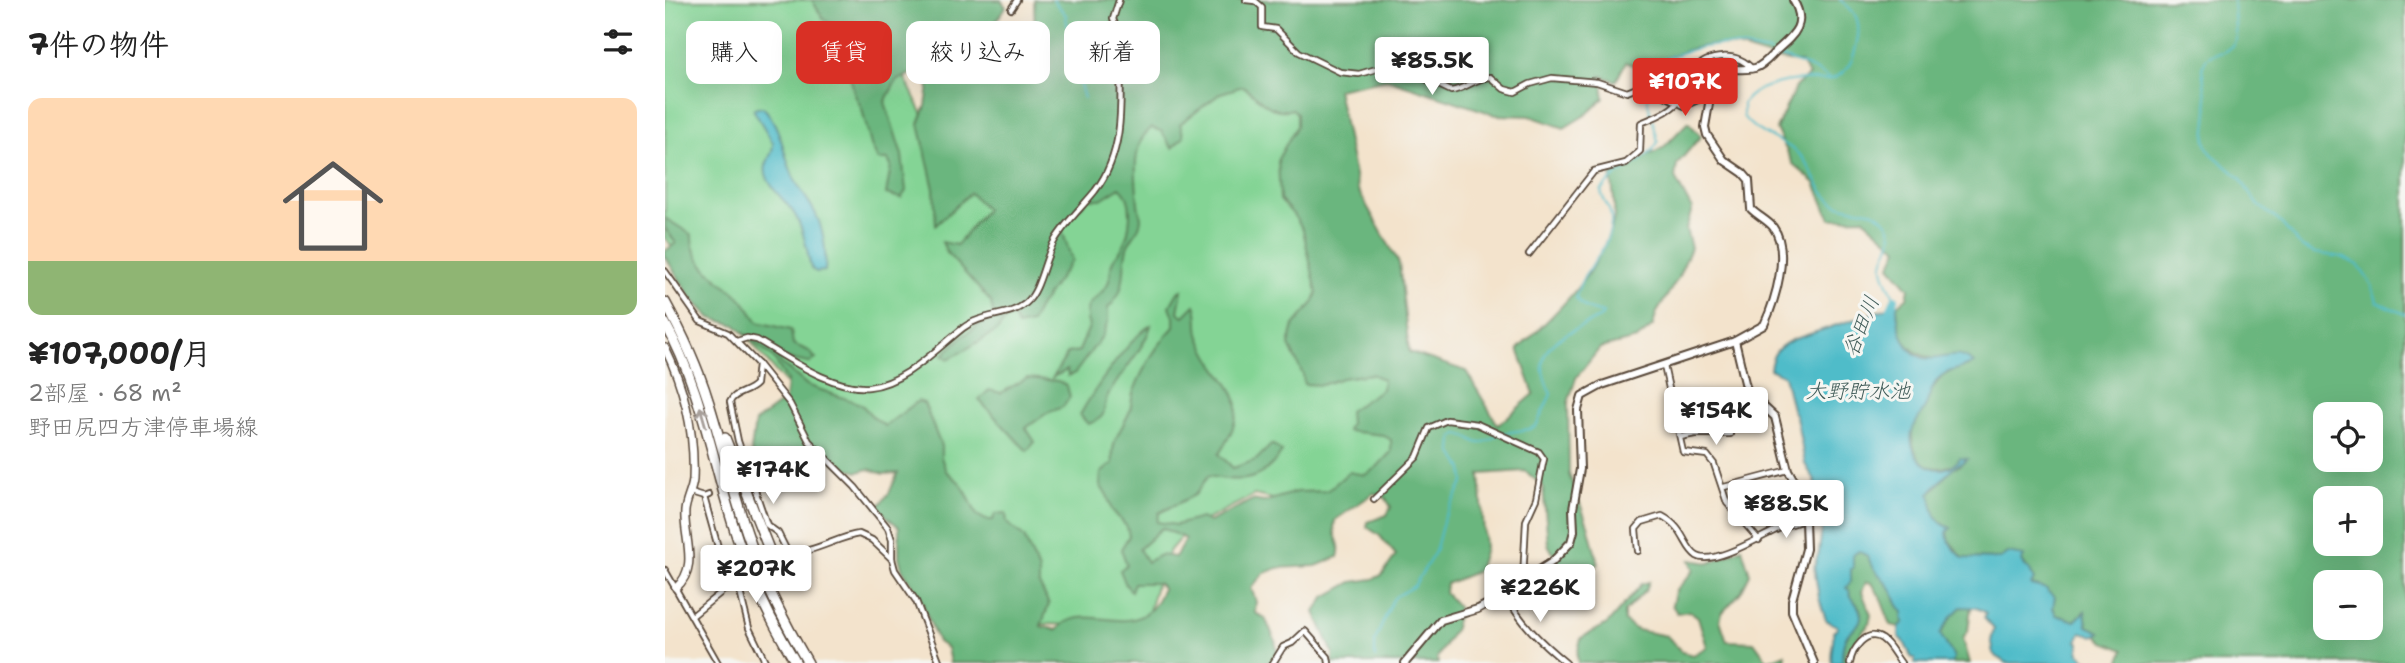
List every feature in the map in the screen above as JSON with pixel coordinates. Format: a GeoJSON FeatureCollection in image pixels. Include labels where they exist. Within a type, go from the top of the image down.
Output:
{"type":"FeatureCollection","features":[{"type":"Feature","properties":{"kind":"highway"},"geometry":{"type":"LineString","coordinates":[[665,302],[700,374],[774,562]]}},
{"type":"Feature","properties":{"kind":"highway"},"geometry":{"type":"LineString","coordinates":[[665,323],[682,358],[699,404],[727,507],[746,563],[771,618],[796,663]]}},
{"type":"Feature","properties":{"kind":"highway"},"geometry":{"type":"LineString","coordinates":[[700,374],[737,504],[756,558],[780,612],[809,663]]}},
{"type":"Feature","properties":{"kind":"main road"},"geometry":{"type":"LineString","coordinates":[[1405,663],[1441,620],[1478,609],[1552,562],[1571,542],[1580,469],[1580,399],[1591,389],[1735,341],[1764,325],[1780,281],[1777,234],[1751,209],[1749,180],[1724,160],[1707,135],[1705,122],[1710,98],[1711,72],[1721,68],[1752,69],[1762,65],[1797,30],[1800,15],[1793,0]]}},
{"type":"Feature","properties":{"kind":"main road"},"geometry":{"type":"LineString","coordinates":[[1735,341],[1746,387],[1775,417],[1788,471],[1805,520],[1806,550],[1792,600],[1793,611],[1814,663]]}},
{"type":"Feature","properties":{"kind":"main road"},"geometry":{"type":"LineString","coordinates":[[665,348],[679,381],[689,419],[693,458],[691,492],[685,513],[690,562],[676,588]]}},
{"type":"Feature","properties":{"kind":"street"},"geometry":{"type":"LineString","coordinates":[[1011,9],[1017,0]]}},
{"type":"Feature","properties":{"kind":"street"},"geometry":{"type":"LineString","coordinates":[[737,341],[747,338],[757,340],[831,380],[867,387],[903,375],[974,321],[1011,311],[1028,301],[1055,240],[1103,180],[1114,152],[1120,130],[1120,57],[1123,46],[1113,19],[1119,0]]}},
{"type":"Feature","properties":{"kind":"street"},"geometry":{"type":"LineString","coordinates":[[1246,0],[1259,4],[1262,8],[1262,27],[1276,29],[1299,52],[1349,75],[1394,64],[1451,91],[1459,90],[1479,78],[1490,77],[1504,89],[1515,92],[1530,84],[1552,78],[1597,82],[1627,92],[1644,85],[1684,106],[1700,99],[1709,87]]}},
{"type":"Feature","properties":{"kind":"street"},"geometry":{"type":"LineString","coordinates":[[1529,254],[1594,171],[1626,163],[1635,157],[1640,151],[1641,123],[1678,103],[1694,70],[1708,61],[1734,56],[1746,62],[1752,69]]}},
{"type":"Feature","properties":{"kind":"street"},"geometry":{"type":"LineString","coordinates":[[665,271],[699,321],[728,333],[758,364],[790,404],[810,441],[855,487],[888,528],[892,540],[892,559],[899,577],[921,612],[940,663]]}},
{"type":"Feature","properties":{"kind":"street"},"geometry":{"type":"LineString","coordinates":[[758,364],[755,384],[747,391],[734,396],[730,402],[738,440],[767,525],[778,533],[787,551],[793,552],[859,534],[872,540],[892,559]]}},
{"type":"Feature","properties":{"kind":"street"},"geometry":{"type":"LineString","coordinates":[[1664,366],[1683,452],[1707,455],[1724,487],[1727,503],[1759,540]]}},
{"type":"Feature","properties":{"kind":"street"},"geometry":{"type":"LineString","coordinates":[[1374,499],[1410,467],[1429,428],[1447,420],[1477,424],[1539,452],[1544,459],[1536,499],[1526,522],[1523,579]]}},
{"type":"Feature","properties":{"kind":"street"},"geometry":{"type":"LineString","coordinates":[[1680,438],[1695,434],[1730,433]]}},
{"type":"Feature","properties":{"kind":"street"},"geometry":{"type":"LineString","coordinates":[[1724,487],[1788,471]]}},
{"type":"Feature","properties":{"kind":"street"},"geometry":{"type":"LineString","coordinates":[[691,492],[707,496],[723,565],[724,590]]}},
{"type":"Feature","properties":{"kind":"street"},"geometry":{"type":"LineString","coordinates":[[1638,551],[1636,528],[1641,522],[1662,516],[1673,522],[1696,556],[1706,559],[1716,558],[1776,530],[1805,520]]}},
{"type":"Feature","properties":{"kind":"street"},"geometry":{"type":"LineString","coordinates":[[665,570],[718,663]]}},
{"type":"Feature","properties":{"kind":"street"},"geometry":{"type":"LineString","coordinates":[[692,616],[724,590],[739,588],[749,628],[766,663]]}},
{"type":"Feature","properties":{"kind":"street"},"geometry":{"type":"LineString","coordinates":[[1504,593],[1515,613],[1535,638],[1566,663]]}},
{"type":"Feature","properties":{"kind":"street"},"geometry":{"type":"LineString","coordinates":[[1273,663],[1283,648],[1305,631],[1328,657],[1329,663]]}},
{"type":"Feature","properties":{"kind":"street"},"geometry":{"type":"LineString","coordinates":[[1850,663],[1856,646],[1874,636],[1885,641],[1901,663]]}},
{"type":"Feature","properties":{"kind":"green space"},"geometry":{"type":"Polygon","coordinates":[[[665,0],[836,0],[855,21],[796,21],[796,84],[892,84],[892,62],[903,74],[954,178],[1202,78],[1296,85],[1418,430],[1332,511],[1254,495],[1188,529],[1170,550],[1160,570],[1146,622],[1122,626],[1038,624],[941,489],[815,419],[665,238],[665,0]]]}},
{"type":"Feature","properties":{"kind":"green space"},"geometry":{"type":"Polygon","coordinates":[[[812,0],[1001,0],[1006,7],[996,21],[906,21],[906,76],[896,81],[885,102],[902,155],[906,191],[901,198],[886,194],[891,166],[888,160],[878,160],[852,84],[892,84],[892,21],[826,21],[812,0]]]}},
{"type":"Feature","properties":{"kind":"green space"},"geometry":{"type":"Polygon","coordinates":[[[1034,0],[2405,0],[2405,663],[2119,663],[2124,650],[2104,642],[2097,635],[2100,632],[2087,626],[2085,611],[2075,621],[2056,615],[2049,595],[2031,585],[2034,578],[2018,556],[2007,553],[2000,559],[1963,558],[1948,539],[1946,526],[1933,515],[1930,494],[1952,468],[1961,465],[1938,468],[1925,464],[1917,455],[1912,429],[1939,380],[1947,373],[1970,366],[1928,358],[1909,347],[1898,323],[1897,305],[1907,298],[1909,288],[1890,266],[1898,249],[1863,218],[1830,219],[1815,183],[1793,164],[1776,129],[1796,86],[1809,75],[1800,62],[1736,47],[1711,45],[1687,50],[1642,70],[1626,62],[1616,81],[1601,76],[1604,98],[1587,114],[1564,128],[1530,116],[1496,115],[1387,79],[1337,89],[1358,190],[1399,263],[1409,352],[1466,371],[1498,425],[1534,394],[1518,349],[1574,292],[1606,241],[1614,216],[1611,174],[1663,148],[1688,122],[1701,136],[1677,164],[1675,178],[1692,209],[1686,229],[1691,248],[1678,278],[1656,314],[1653,326],[1637,339],[1600,348],[1576,378],[1568,403],[1569,474],[1588,525],[1598,563],[1583,583],[1568,582],[1548,544],[1543,486],[1525,471],[1480,474],[1485,548],[1478,571],[1446,584],[1445,593],[1458,607],[1455,628],[1437,658],[1438,663],[1333,663],[1333,653],[1315,612],[1325,597],[1352,582],[1382,575],[1396,555],[1379,535],[1367,527],[1368,522],[1387,515],[1391,507],[1385,497],[1374,493],[1335,520],[1338,557],[1316,566],[1278,568],[1264,573],[1251,588],[1256,601],[1255,613],[1265,618],[1275,640],[1279,663],[950,663],[947,648],[938,642],[919,595],[902,569],[899,557],[899,527],[877,508],[889,493],[898,473],[883,474],[869,469],[858,472],[842,468],[830,459],[785,488],[772,473],[757,466],[751,450],[755,422],[785,400],[787,380],[773,358],[735,325],[711,318],[692,299],[665,257],[665,251],[676,243],[665,228],[665,218],[692,235],[696,254],[707,270],[741,298],[758,322],[791,330],[793,344],[809,351],[816,359],[809,363],[778,357],[781,363],[807,385],[861,404],[885,426],[918,401],[924,403],[941,446],[941,457],[946,471],[959,482],[977,515],[993,520],[995,514],[1006,513],[1007,523],[1024,537],[1039,571],[1039,584],[1049,604],[1041,626],[1057,630],[1078,618],[1128,620],[1140,617],[1153,607],[1163,589],[1158,583],[1134,583],[1131,591],[1126,585],[1120,570],[1127,565],[1121,549],[1129,536],[1127,527],[1112,510],[1107,495],[1100,486],[1101,473],[1113,463],[1115,442],[1129,413],[1138,382],[1156,349],[1174,327],[1170,306],[1178,292],[1182,290],[1178,312],[1184,316],[1195,305],[1200,337],[1237,403],[1231,433],[1219,454],[1233,468],[1256,460],[1272,444],[1282,452],[1266,470],[1250,478],[1231,480],[1208,476],[1195,495],[1159,513],[1157,522],[1176,525],[1201,518],[1209,522],[1252,500],[1264,502],[1296,492],[1327,491],[1349,472],[1365,475],[1377,467],[1391,452],[1391,440],[1383,435],[1347,431],[1350,423],[1349,411],[1382,389],[1383,379],[1371,374],[1342,378],[1322,385],[1304,384],[1303,375],[1289,345],[1294,325],[1313,303],[1317,293],[1303,230],[1280,200],[1278,159],[1297,125],[1297,114],[1293,109],[1271,108],[1243,86],[1221,93],[1180,124],[1184,137],[1172,148],[1161,131],[1152,128],[1145,134],[1137,152],[1136,162],[1141,217],[1137,231],[1127,248],[1122,286],[1115,301],[1108,308],[1108,322],[1103,335],[1075,373],[1068,376],[1067,370],[1053,377],[1068,353],[1079,351],[1089,327],[1088,306],[1107,285],[1113,261],[1124,243],[1130,208],[1120,187],[1101,199],[1088,199],[1061,227],[1072,260],[1031,323],[1017,326],[1013,316],[1006,319],[997,331],[949,359],[943,355],[973,329],[994,318],[991,302],[947,253],[942,242],[957,245],[986,209],[970,193],[936,225],[934,189],[919,124],[926,106],[927,84],[1050,84],[1050,21],[1035,21],[1034,0]],[[1162,528],[1139,549],[1147,562],[1160,555],[1175,557],[1186,539],[1162,528]]]}},
{"type":"Feature","properties":{"kind":"green space"},"geometry":{"type":"Polygon","coordinates":[[[1151,325],[1138,351],[1108,395],[1102,416],[1088,424],[1080,415],[1093,393],[1122,353],[1151,325]]]}},
{"type":"Feature","properties":{"kind":"green space"},"geometry":{"type":"Polygon","coordinates":[[[1027,378],[1058,381],[1067,386],[1070,397],[1063,407],[1047,413],[1026,428],[1035,442],[1027,451],[979,400],[989,390],[1001,393],[1027,378]]]}},
{"type":"Feature","properties":{"kind":"green space"},"geometry":{"type":"Polygon","coordinates":[[[1742,548],[1750,574],[1741,592],[1722,613],[1720,620],[1727,641],[1754,642],[1768,661],[1785,654],[1786,663],[1578,663],[1581,638],[1607,624],[1642,584],[1649,582],[1646,590],[1624,612],[1624,621],[1637,630],[1667,636],[1682,652],[1693,655],[1707,647],[1698,617],[1690,611],[1677,613],[1672,605],[1675,592],[1694,570],[1690,560],[1710,563],[1742,548]]]}},
{"type":"Feature","properties":{"kind":"green space"},"geometry":{"type":"Polygon","coordinates":[[[1859,551],[1868,557],[1890,588],[1903,612],[1904,622],[1899,627],[1891,625],[1872,583],[1866,582],[1862,592],[1871,615],[1869,624],[1845,654],[1851,663],[1842,663],[1845,639],[1861,617],[1860,609],[1847,588],[1853,568],[1853,555],[1859,551]]]}},
{"type":"Feature","properties":{"kind":"green space"},"geometry":{"type":"Polygon","coordinates":[[[1971,606],[1968,631],[1963,638],[1970,663],[1952,663],[1954,657],[1940,635],[1961,607],[1971,606]]]}},
{"type":"Feature","properties":{"kind":"water"},"geometry":{"type":"Polygon","coordinates":[[[763,107],[778,131],[793,176],[819,221],[824,244],[825,271],[816,272],[811,268],[798,221],[768,180],[766,166],[773,143],[753,109],[763,107]]]}},
{"type":"Feature","properties":{"kind":"water","name":"大野貯水池"},"geometry":{"type":"Polygon","coordinates":[[[1897,305],[1898,320],[1906,344],[1917,355],[1931,359],[1954,355],[1974,363],[1947,372],[1939,378],[1912,432],[1914,452],[1935,469],[1944,469],[1960,458],[1968,459],[1951,470],[1930,494],[1937,518],[1951,528],[1947,532],[1948,539],[1963,558],[2000,559],[2007,553],[2024,556],[2022,561],[2034,579],[2031,585],[2047,589],[2055,597],[2053,608],[2056,615],[2075,621],[2085,611],[2087,626],[2100,632],[2094,635],[2081,633],[2077,641],[2079,652],[2085,660],[2092,663],[2007,663],[1992,650],[1994,629],[1984,618],[1986,613],[1977,608],[1961,607],[1940,634],[1954,657],[1952,663],[1915,663],[1915,658],[1912,658],[1899,637],[1899,627],[1904,622],[1903,612],[1868,557],[1859,551],[1853,555],[1851,581],[1846,588],[1861,612],[1861,619],[1848,634],[1842,652],[1842,663],[1832,663],[1833,632],[1838,628],[1826,620],[1814,567],[1822,529],[1819,500],[1815,481],[1805,464],[1796,416],[1784,376],[1770,369],[1771,363],[1777,351],[1792,340],[1897,305]]]}},
{"type":"Feature","properties":{"kind":"waterway"},"geometry":{"type":"LineString","coordinates":[[1053,0],[1066,15],[1067,24],[1078,48],[1089,53],[1091,57],[1079,75],[1084,98]]}},
{"type":"Feature","properties":{"kind":"waterway","name":"谷田川"},"geometry":{"type":"LineString","coordinates":[[1840,0],[1849,7],[1858,24],[1855,51],[1845,71],[1833,78],[1787,82],[1755,92],[1743,103],[1743,116],[1762,133],[1800,155],[1832,201],[1846,207],[1874,212],[1885,221],[1892,238],[1884,258],[1883,269],[1895,299]]}},
{"type":"Feature","properties":{"kind":"waterway"},"geometry":{"type":"LineString","coordinates":[[2233,0],[2236,39],[2224,52],[2213,54],[2206,59],[2202,68],[2208,111],[2205,140],[2207,147],[2240,178],[2256,203],[2280,222],[2302,247],[2315,253],[2342,257],[2358,265],[2372,285],[2377,302],[2405,314]]}},
{"type":"Feature","properties":{"kind":"waterway"},"geometry":{"type":"LineString","coordinates":[[1649,85],[1652,66],[1685,52],[1721,45],[1770,52]]}},
{"type":"Feature","properties":{"kind":"waterway"},"geometry":{"type":"LineString","coordinates":[[1777,55],[1829,78]]}},
{"type":"Feature","properties":{"kind":"waterway"},"geometry":{"type":"LineString","coordinates":[[1648,90],[1651,116]]}},
{"type":"Feature","properties":{"kind":"waterway"},"geometry":{"type":"LineString","coordinates":[[1504,433],[1536,426],[1551,394],[1544,377],[1546,353],[1552,344],[1601,317],[1603,313],[1584,307],[1576,298],[1578,288],[1606,243],[1609,233],[1610,213],[1601,191],[1614,177],[1646,156],[1658,142],[1653,121]]}},
{"type":"Feature","properties":{"kind":"waterway","name":"谷田川"},"geometry":{"type":"LineString","coordinates":[[1887,317],[1895,299]]}},
{"type":"Feature","properties":{"kind":"waterway"},"geometry":{"type":"LineString","coordinates":[[1375,657],[1375,641],[1392,601],[1414,586],[1435,552],[1444,518],[1464,482],[1463,469],[1452,451],[1453,438],[1458,434],[1479,443],[1498,435]]}}]}
